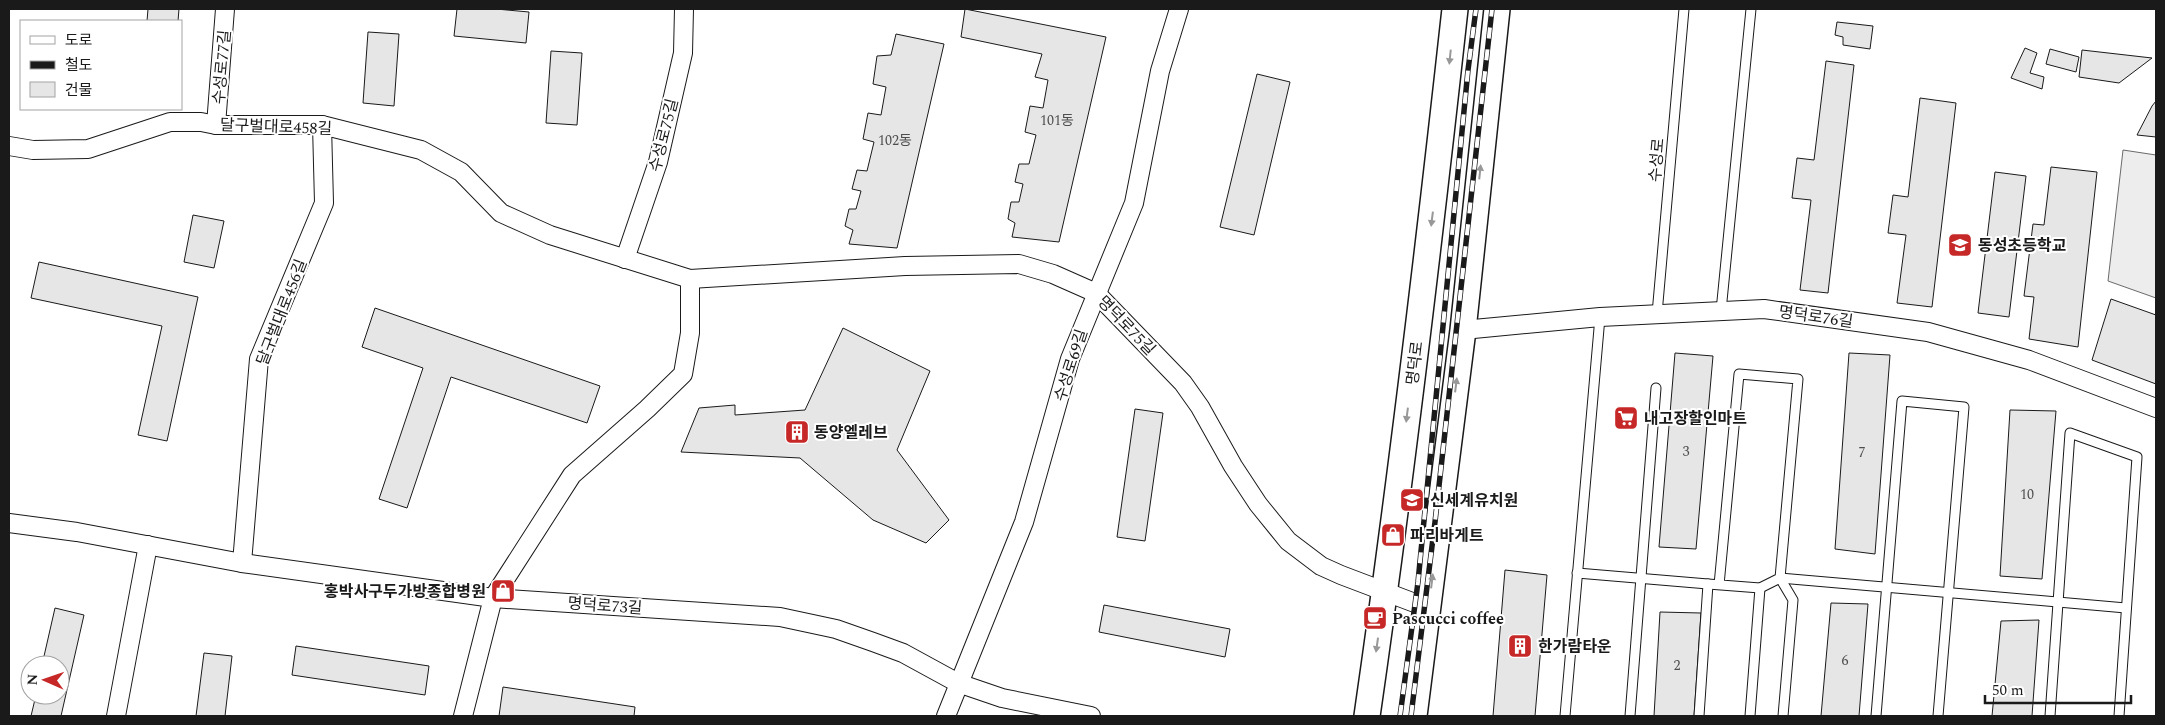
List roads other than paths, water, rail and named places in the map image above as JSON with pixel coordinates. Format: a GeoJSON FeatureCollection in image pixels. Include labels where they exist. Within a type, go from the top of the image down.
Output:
{"type":"FeatureCollection","features":[{"type":"Feature","properties":{"kind":"main road","name":"명덕로"},"geometry":{"type":"LineString","coordinates":[[1367,716],[1385,591],[1456,9]]}},
{"type":"Feature","properties":{"kind":"main road"},"geometry":{"type":"LineString","coordinates":[[1414,716],[1463,330],[1497,9]]}},
{"type":"Feature","properties":{"kind":"street","name":"수성로77길"},"geometry":{"type":"LineString","coordinates":[[216,125],[225,9]]}},
{"type":"Feature","properties":{"kind":"street","name":"수성로75길"},"geometry":{"type":"LineString","coordinates":[[625,259],[658,162],[682,53],[684,9]]}},
{"type":"Feature","properties":{"kind":"street","name":"수성로69길"},"geometry":{"type":"LineString","coordinates":[[946,716],[1024,522],[1070,359],[1134,203],[1160,71],[1179,9]]}},
{"type":"Feature","properties":{"kind":"street","name":"달구벌대로458길"},"geometry":{"type":"LineString","coordinates":[[9,146],[33,150],[88,149],[170,122],[201,122],[216,125],[322,125],[421,150],[461,172],[501,213],[550,235],[690,279]]}},
{"type":"Feature","properties":{"kind":"street","name":"달구벌대로456길"},"geometry":{"type":"LineString","coordinates":[[242,563],[260,359],[324,203],[322,125]]}},
{"type":"Feature","properties":{"kind":"street","name":"명덕로75길"},"geometry":{"type":"LineString","coordinates":[[690,279],[905,266],[1019,264],[1053,274],[1096,293],[1183,383],[1200,407],[1238,474],[1258,504],[1288,541],[1322,566],[1428,608]]}},
{"type":"Feature","properties":{"kind":"street"},"geometry":{"type":"LineString","coordinates":[[463,716],[493,598],[572,475],[647,409],[683,374],[690,333],[690,279]]}},
{"type":"Feature","properties":{"kind":"street","name":"명덕로76길"},"geometry":{"type":"LineString","coordinates":[[1463,330],[1600,317],[1764,309],[1928,332],[2029,360],[2156,408]]}},
{"type":"Feature","properties":{"kind":"street"},"geometry":{"type":"LineString","coordinates":[[9,522],[77,532],[242,563],[493,598]]}},
{"type":"Feature","properties":{"kind":"street"},"geometry":{"type":"LineString","coordinates":[[116,716],[148,545]]}},
{"type":"Feature","properties":{"kind":"street","name":"명덕로73길"},"geometry":{"type":"LineString","coordinates":[[493,598],[780,617],[836,629],[903,653],[958,683],[1002,698],[1091,716]]}},
{"type":"Feature","properties":{"kind":"lane","name":"수성로"},"geometry":{"type":"LineString","coordinates":[[1657,314],[1684,9]]}},
{"type":"Feature","properties":{"kind":"lane"},"geometry":{"type":"LineString","coordinates":[[1721,311],[1751,9]]}},
{"type":"Feature","properties":{"kind":"lane"},"geometry":{"type":"LineString","coordinates":[[1564,716],[1600,317]]}},
{"type":"Feature","properties":{"kind":"lane"},"geometry":{"type":"LineString","coordinates":[[1719,585],[1739,374],[1798,379],[1780,578],[1793,600],[1784,716]]}},
{"type":"Feature","properties":{"kind":"lane"},"geometry":{"type":"LineString","coordinates":[[1630,716],[1656,388]]}},
{"type":"Feature","properties":{"kind":"lane"},"geometry":{"type":"LineString","coordinates":[[1876,716],[1902,401],[1964,407],[1938,716]]}},
{"type":"Feature","properties":{"kind":"lane"},"geometry":{"type":"LineString","coordinates":[[2050,716],[2070,433],[2137,457],[2119,716]]}},
{"type":"Feature","properties":{"kind":"lane"},"geometry":{"type":"LineString","coordinates":[[1577,573],[1760,588],[1780,578],[2126,608]]}},
{"type":"Feature","properties":{"kind":"lane"},"geometry":{"type":"LineString","coordinates":[[1699,716],[1708,584]]}},
{"type":"Feature","properties":{"kind":"lane"},"geometry":{"type":"LineString","coordinates":[[1750,716],[1760,588]]}},
{"type":"Feature","properties":{"kind":"railway"},"geometry":{"type":"LineString","coordinates":[[1400,716],[1418,582],[1468,70],[1476,9]]}},
{"type":"Feature","properties":{"kind":"railway"},"geometry":{"type":"LineString","coordinates":[[1411,716],[1435,522],[1492,9]]}},
{"type":"Feature","properties":{"kind":"place","name":"동성초등학교"},"geometry":{"type":"Point","coordinates":[1960,245]}},
{"type":"Feature","properties":{"kind":"place","name":"내고장할인마트"},"geometry":{"type":"Point","coordinates":[1626,418]}},
{"type":"Feature","properties":{"kind":"place","name":"동양엘레브"},"geometry":{"type":"Point","coordinates":[797,432]}},
{"type":"Feature","properties":{"kind":"place","name":"신세계유치원"},"geometry":{"type":"Point","coordinates":[1412,500]}},
{"type":"Feature","properties":{"kind":"place","name":"파리바게트"},"geometry":{"type":"Point","coordinates":[1393,535]}},
{"type":"Feature","properties":{"kind":"place","name":"홍박사구두가방종합병원"},"geometry":{"type":"Point","coordinates":[503,591]}},
{"type":"Feature","properties":{"kind":"place","name":"Pascucci coffee"},"geometry":{"type":"Point","coordinates":[1375,618]}},
{"type":"Feature","properties":{"kind":"place","name":"한가람타운"},"geometry":{"type":"Point","coordinates":[1520,646]}}]}
